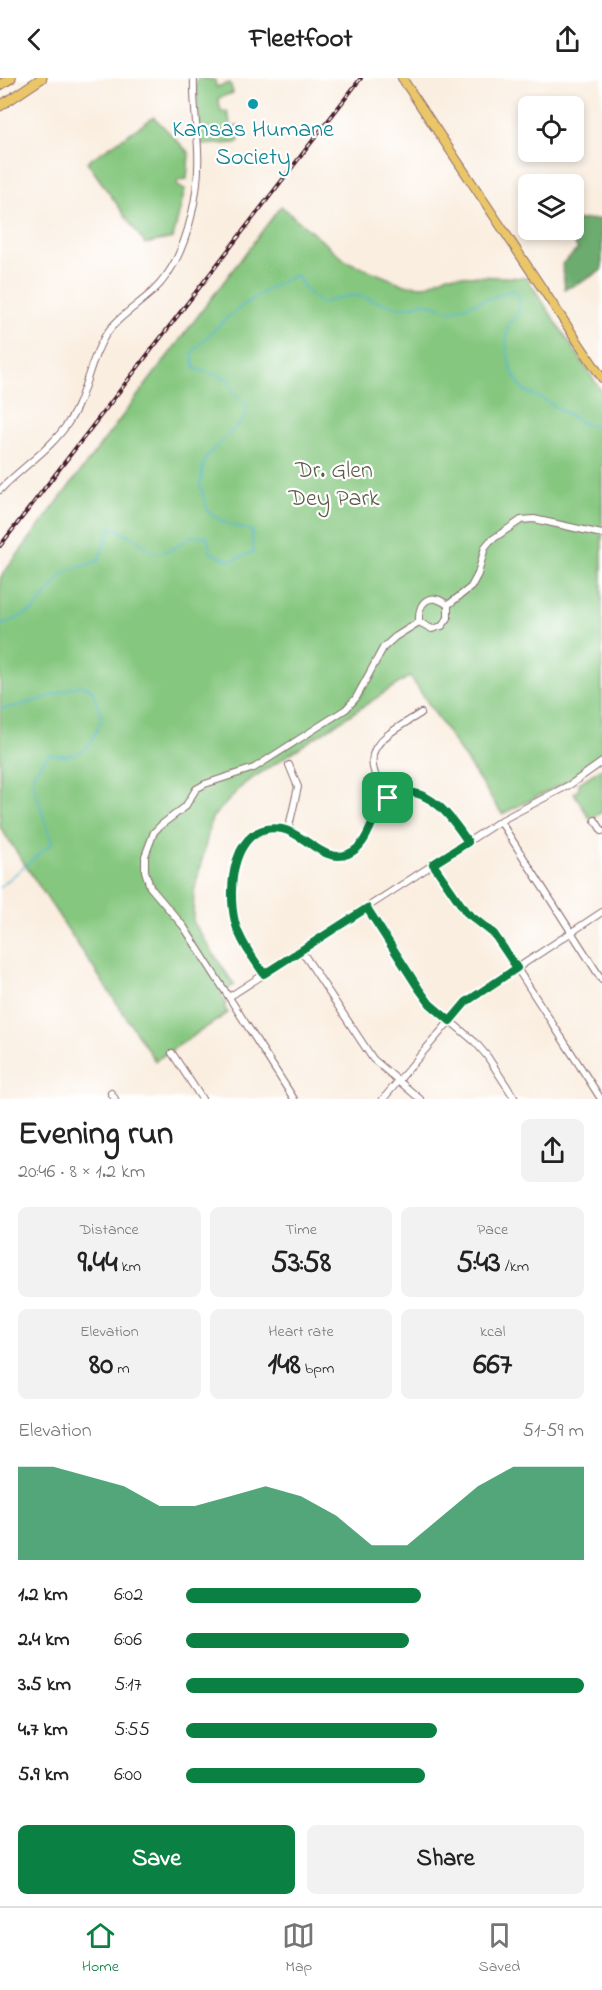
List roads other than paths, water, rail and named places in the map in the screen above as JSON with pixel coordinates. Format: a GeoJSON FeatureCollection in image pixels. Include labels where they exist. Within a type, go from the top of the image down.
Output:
{"type":"FeatureCollection","features":[{"type":"Feature","properties":{"kind":"highway"},"geometry":{"type":"LineString","coordinates":[[0,85],[11,78]]}},
{"type":"Feature","properties":{"kind":"highway"},"geometry":{"type":"LineString","coordinates":[[0,106],[43,78]]}},
{"type":"Feature","properties":{"kind":"main road"},"geometry":{"type":"LineString","coordinates":[[402,78],[602,378]]}},
{"type":"Feature","properties":{"kind":"street"},"geometry":{"type":"LineString","coordinates":[[0,490],[51,444],[68,423],[79,403],[93,357],[106,333],[152,293],[166,276],[186,240],[198,183],[194,78]]}},
{"type":"Feature","properties":{"kind":"street"},"geometry":{"type":"LineString","coordinates":[[448,605],[471,587],[478,574],[481,556],[490,541],[522,520],[534,519],[602,534]]}},
{"type":"Feature","properties":{"kind":"street"},"geometry":{"type":"LineString","coordinates":[[419,622],[418,611],[428,600],[435,599],[448,605]]}},
{"type":"Feature","properties":{"kind":"street"},"geometry":{"type":"LineString","coordinates":[[419,622],[432,629],[442,626],[448,618],[448,605]]}},
{"type":"Feature","properties":{"kind":"street"},"geometry":{"type":"LineString","coordinates":[[294,1099],[184,927],[150,887],[144,863],[150,841],[161,825],[185,807],[196,789],[254,768],[346,709],[356,698],[383,648],[395,637],[419,622]]}},
{"type":"Feature","properties":{"kind":"street"},"geometry":{"type":"LineString","coordinates":[[388,798],[372,769],[373,754],[384,738],[421,713]]}},
{"type":"Feature","properties":{"kind":"street"},"geometry":{"type":"LineString","coordinates":[[229,997],[500,821],[572,784],[602,762]]}},
{"type":"Feature","properties":{"kind":"street"},"geometry":{"type":"LineString","coordinates":[[288,765],[298,787],[288,831]]}},
{"type":"Feature","properties":{"kind":"street"},"geometry":{"type":"LineString","coordinates":[[264,974],[245,945],[235,921],[232,900],[234,872],[244,845],[253,835],[265,829],[288,831],[301,836],[328,854],[344,855],[357,849],[362,843],[380,806],[388,798],[404,791],[427,798],[444,811],[468,842]]}},
{"type":"Feature","properties":{"kind":"street"},"geometry":{"type":"LineString","coordinates":[[595,820],[602,831]]}},
{"type":"Feature","properties":{"kind":"street"},"geometry":{"type":"LineString","coordinates":[[500,821],[602,980]]}},
{"type":"Feature","properties":{"kind":"street"},"geometry":{"type":"LineString","coordinates":[[433,864],[466,912],[494,934],[601,1099]]}},
{"type":"Feature","properties":{"kind":"street"},"geometry":{"type":"LineString","coordinates":[[367,908],[430,1004],[475,1042],[515,1099]]}},
{"type":"Feature","properties":{"kind":"street"},"geometry":{"type":"LineString","coordinates":[[383,1099],[466,1002],[602,912]]}},
{"type":"Feature","properties":{"kind":"street"},"geometry":{"type":"LineString","coordinates":[[301,950],[373,1059],[420,1099]]}},
{"type":"Feature","properties":{"kind":"street"},"geometry":{"type":"LineString","coordinates":[[172,1053],[202,1099]]}},
{"type":"Feature","properties":{"kind":"street"},"geometry":{"type":"LineString","coordinates":[[111,1093],[115,1099]]}},
{"type":"Feature","properties":{"kind":"waterway"},"geometry":{"type":"LineString","coordinates":[[0,626],[33,611],[65,572],[98,561],[111,527],[132,537],[155,553],[172,550],[191,536],[207,536],[210,552],[230,561],[253,552],[252,531],[225,523],[208,512],[200,485],[205,458],[244,419],[247,404],[234,395],[230,379],[195,369],[192,354],[239,308],[296,275],[306,290],[320,303],[354,296],[398,307],[414,306],[422,302],[451,311],[514,290],[519,297],[519,312],[508,325],[506,345],[512,372],[523,390],[584,424],[602,427]]}},
{"type":"Feature","properties":{"kind":"waterway"},"geometry":{"type":"LineString","coordinates":[[0,709],[40,700],[79,685],[92,689],[102,718],[94,737],[84,750],[70,755],[49,754],[34,772],[33,783],[52,843],[0,887]]}},
{"type":"Feature","properties":{"kind":"railway"},"geometry":{"type":"LineString","coordinates":[[0,546],[361,78]]}},
{"type":"Feature","properties":{"kind":"place","name":"Kansas Humane Society"},"geometry":{"type":"Point","coordinates":[253,104]}},
{"type":"Feature","properties":{"kind":"park label","name":"Dr. Glen Dey Park"},"geometry":{"type":"Point","coordinates":[334,483]}}]}
